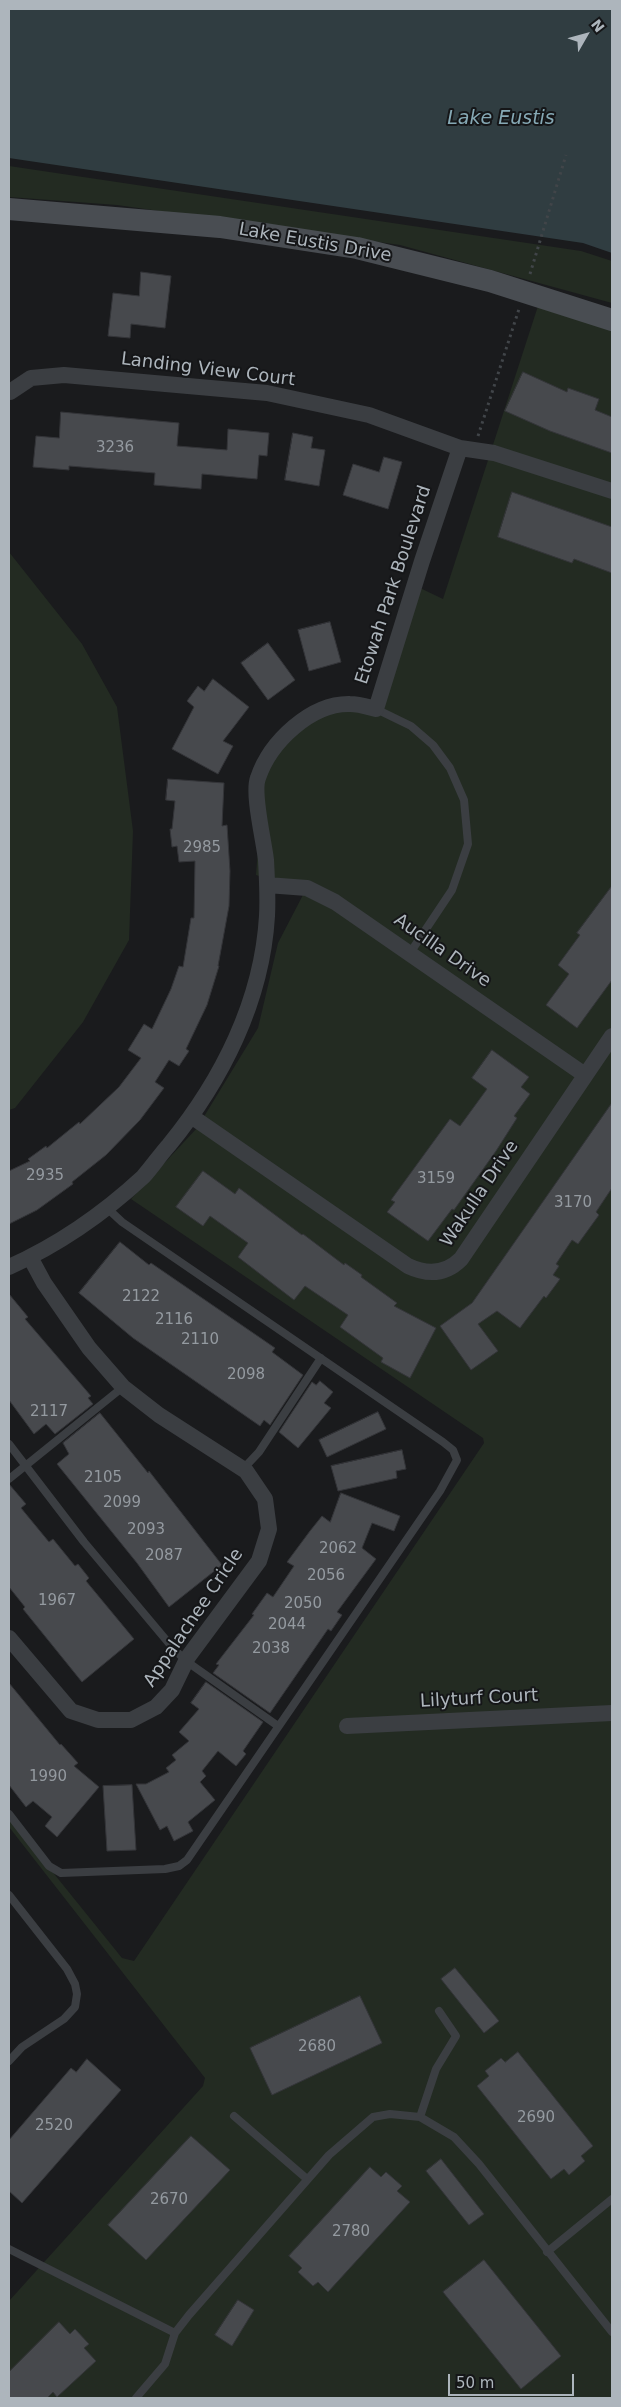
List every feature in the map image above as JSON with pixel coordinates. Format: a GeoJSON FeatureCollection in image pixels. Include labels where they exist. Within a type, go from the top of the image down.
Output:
{"type":"FeatureCollection","features":[{"type":"Feature","properties":{"kind":"street","name":"Lake Eustis Drive"},"geometry":{"type":"LineString","coordinates":[[9,209],[220,227],[293,236],[357,248],[490,281],[612,320]]}},
{"type":"Feature","properties":{"kind":"street","name":"Landing View Court"},"geometry":{"type":"LineString","coordinates":[[9,391],[31,378],[64,375],[267,393],[369,415],[460,448],[494,453],[612,491]]}},
{"type":"Feature","properties":{"kind":"street","name":"Etowah Park Boulevard"},"geometry":{"type":"LineString","coordinates":[[9,1267],[62,1240],[107,1208],[144,1176],[203,1101],[247,1013],[260,967],[267,916],[267,885],[257,779],[272,750],[297,725],[324,709],[350,704],[376,709],[422,561],[460,448]]}},
{"type":"Feature","properties":{"kind":"street","name":"Aucilla Drive"},"geometry":{"type":"LineString","coordinates":[[267,885],[291,885],[307,888],[335,902],[585,1075]]}},
{"type":"Feature","properties":{"kind":"street","name":"Wakulla Drive"},"geometry":{"type":"LineString","coordinates":[[191,1116],[408,1266],[418,1271],[436,1273],[450,1268],[461,1259],[612,1036]]}},
{"type":"Feature","properties":{"kind":"street","name":"Appalachee Cricle"},"geometry":{"type":"LineString","coordinates":[[9,1638],[71,1710],[98,1720],[131,1720],[156,1707],[172,1690],[186,1661],[259,1561],[269,1529],[265,1499],[242,1469],[159,1415],[123,1387],[89,1348],[44,1284],[30,1257]]}},
{"type":"Feature","properties":{"kind":"street","name":"Lilyturf Court"},"geometry":{"type":"LineString","coordinates":[[347,1726],[612,1713]]}},
{"type":"Feature","properties":{"kind":"lane"},"geometry":{"type":"LineString","coordinates":[[376,709],[411,726],[433,745],[450,768],[464,800],[468,844],[452,890],[410,953]]}},
{"type":"Feature","properties":{"kind":"lane"},"geometry":{"type":"LineString","coordinates":[[9,1814],[49,1866],[61,1873],[165,1869],[179,1866],[188,1860],[440,1491],[457,1460],[453,1450],[443,1442],[130,1228],[107,1208]]}},
{"type":"Feature","properties":{"kind":"lane"},"geometry":{"type":"LineString","coordinates":[[242,1469],[259,1452],[321,1358]]}},
{"type":"Feature","properties":{"kind":"lane"},"geometry":{"type":"LineString","coordinates":[[9,1479],[123,1387]]}},
{"type":"Feature","properties":{"kind":"lane"},"geometry":{"type":"LineString","coordinates":[[9,1444],[84,1542],[186,1661],[278,1726]]}},
{"type":"Feature","properties":{"kind":"lane"},"geometry":{"type":"LineString","coordinates":[[9,1895],[67,1969],[75,1984],[77,1994],[75,2007],[64,2019],[22,2047],[9,2061]]}},
{"type":"Feature","properties":{"kind":"lane"},"geometry":{"type":"LineString","coordinates":[[420,2117],[436,2069],[456,2036],[439,2011]]}},
{"type":"Feature","properties":{"kind":"lane"},"geometry":{"type":"LineString","coordinates":[[136,2398],[165,2364],[175,2333],[250,2242],[329,2155],[373,2117],[390,2114],[420,2117],[454,2137],[479,2164],[612,2332]]}},
{"type":"Feature","properties":{"kind":"lane"},"geometry":{"type":"LineString","coordinates":[[234,2116],[307,2179]]}},
{"type":"Feature","properties":{"kind":"lane"},"geometry":{"type":"LineString","coordinates":[[547,2252],[612,2199]]}},
{"type":"Feature","properties":{"kind":"lane"},"geometry":{"type":"LineString","coordinates":[[9,2249],[175,2333]]}},
{"type":"Feature","properties":{"kind":"path"},"geometry":{"type":"LineString","coordinates":[[460,448],[478,437],[482,429],[566,155]]}},
{"type":"Feature","properties":{"kind":"shaded area"},"geometry":{"type":"Polygon","coordinates":[[[9,166],[581,251],[612,261],[612,303],[400,245],[117,205],[9,197],[9,166]]]}},
{"type":"Feature","properties":{"kind":"shaded area"},"geometry":{"type":"Polygon","coordinates":[[[538,306],[612,330],[612,2398],[9,2398],[9,2301],[203,2086],[205,2078],[9,1827],[9,1818],[122,1958],[134,1961],[484,1443],[483,1438],[131,1199],[197,1128],[258,1028],[278,943],[305,891],[256,875],[265,755],[304,716],[376,703],[420,588],[443,599],[538,306]]]}},
{"type":"Feature","properties":{"kind":"shaded area"},"geometry":{"type":"Polygon","coordinates":[[[9,552],[82,644],[117,707],[133,831],[129,940],[83,1022],[15,1108],[9,1110],[9,552]]]}},
{"type":"Feature","properties":{"kind":"water","name":"Lake Eustis"},"geometry":{"type":"Polygon","coordinates":[[[9,9],[612,9],[612,253],[583,243],[9,158],[9,9]]]}},
{"type":"Feature","properties":{"kind":"building"},"geometry":{"type":"Polygon","coordinates":[[[141,272],[171,276],[165,328],[131,324],[130,338],[108,336],[113,293],[139,296],[141,272]]]}},
{"type":"Feature","properties":{"kind":"building"},"geometry":{"type":"Polygon","coordinates":[[[523,372],[567,392],[568,388],[599,399],[595,410],[612,417],[612,453],[550,431],[505,411],[523,372]]]}},
{"type":"Feature","properties":{"kind":"building"},"geometry":{"type":"Polygon","coordinates":[[[61,412],[179,423],[177,446],[227,450],[228,429],[269,433],[267,456],[259,455],[257,479],[202,474],[201,489],[154,485],[155,473],[69,466],[69,470],[33,467],[36,436],[59,438],[61,412]]]}},
{"type":"Feature","properties":{"kind":"building"},"geometry":{"type":"Polygon","coordinates":[[[293,433],[313,437],[311,448],[325,450],[319,486],[285,480],[293,433]]]}},
{"type":"Feature","properties":{"kind":"building"},"geometry":{"type":"Polygon","coordinates":[[[384,457],[402,462],[388,509],[343,495],[353,464],[379,472],[384,457]]]}},
{"type":"Feature","properties":{"kind":"building"},"geometry":{"type":"Polygon","coordinates":[[[512,492],[612,527],[612,573],[574,559],[572,563],[498,537],[512,492]]]}},
{"type":"Feature","properties":{"kind":"building"},"geometry":{"type":"Polygon","coordinates":[[[330,622],[341,662],[309,671],[298,630],[330,622]]]}},
{"type":"Feature","properties":{"kind":"building"},"geometry":{"type":"Polygon","coordinates":[[[268,643],[295,680],[268,700],[241,663],[268,643]]]}},
{"type":"Feature","properties":{"kind":"building"},"geometry":{"type":"Polygon","coordinates":[[[213,679],[249,707],[223,741],[233,746],[218,774],[172,749],[194,707],[187,701],[198,686],[204,691],[213,679]]]}},
{"type":"Feature","properties":{"kind":"building"},"geometry":{"type":"Polygon","coordinates":[[[168,779],[224,783],[222,826],[227,825],[230,871],[229,906],[219,966],[207,1005],[186,1049],[189,1051],[179,1066],[169,1060],[155,1082],[164,1088],[140,1120],[106,1155],[72,1182],[73,1184],[37,1210],[9,1224],[9,1171],[30,1161],[28,1159],[46,1146],[47,1148],[79,1122],[80,1124],[119,1087],[141,1058],[128,1050],[144,1024],[152,1029],[171,989],[179,966],[183,967],[191,918],[194,918],[195,861],[179,862],[177,846],[172,847],[170,829],[172,829],[175,801],[166,800],[168,779]]]}},
{"type":"Feature","properties":{"kind":"building"},"geometry":{"type":"Polygon","coordinates":[[[612,886],[612,980],[577,1028],[546,1005],[569,974],[558,965],[580,935],[577,933],[612,886]]]}},
{"type":"Feature","properties":{"kind":"building"},"geometry":{"type":"Polygon","coordinates":[[[492,1050],[529,1077],[521,1087],[530,1094],[514,1116],[517,1118],[496,1151],[454,1210],[452,1209],[428,1241],[387,1212],[395,1202],[391,1200],[450,1119],[460,1126],[487,1089],[472,1078],[492,1050]]]}},
{"type":"Feature","properties":{"kind":"building"},"geometry":{"type":"Polygon","coordinates":[[[612,1103],[612,1188],[596,1212],[599,1215],[578,1244],[572,1240],[556,1264],[559,1266],[553,1275],[560,1279],[546,1298],[544,1296],[520,1328],[497,1311],[478,1324],[498,1351],[471,1370],[440,1326],[472,1303],[612,1103]]]}},
{"type":"Feature","properties":{"kind":"building"},"geometry":{"type":"Polygon","coordinates":[[[203,1171],[235,1194],[239,1188],[344,1265],[345,1263],[362,1275],[361,1277],[397,1303],[394,1306],[436,1328],[410,1378],[381,1362],[383,1358],[340,1327],[348,1315],[305,1286],[294,1300],[238,1257],[248,1243],[210,1216],[203,1226],[176,1207],[203,1171]]]}},
{"type":"Feature","properties":{"kind":"building"},"geometry":{"type":"Polygon","coordinates":[[[120,1242],[149,1265],[151,1263],[275,1348],[272,1352],[303,1375],[270,1425],[264,1420],[260,1426],[133,1338],[79,1293],[120,1242]]]}},
{"type":"Feature","properties":{"kind":"building"},"geometry":{"type":"Polygon","coordinates":[[[9,1294],[28,1317],[25,1319],[91,1396],[88,1398],[93,1404],[55,1434],[46,1424],[34,1434],[9,1400],[9,1294]]]}},
{"type":"Feature","properties":{"kind":"building"},"geometry":{"type":"Polygon","coordinates":[[[320,1381],[333,1392],[324,1403],[331,1408],[298,1448],[279,1432],[312,1382],[316,1385],[320,1381]]]}},
{"type":"Feature","properties":{"kind":"building"},"geometry":{"type":"Polygon","coordinates":[[[378,1412],[386,1429],[327,1457],[319,1440],[378,1412]]]}},
{"type":"Feature","properties":{"kind":"building"},"geometry":{"type":"Polygon","coordinates":[[[100,1413],[148,1473],[149,1471],[222,1565],[169,1607],[137,1563],[57,1464],[69,1454],[63,1443],[100,1413]]]}},
{"type":"Feature","properties":{"kind":"building"},"geometry":{"type":"Polygon","coordinates":[[[402,1450],[406,1469],[396,1471],[397,1478],[338,1491],[331,1466],[402,1450]]]}},
{"type":"Feature","properties":{"kind":"building"},"geometry":{"type":"Polygon","coordinates":[[[9,1484],[26,1504],[21,1508],[49,1542],[53,1539],[75,1566],[78,1564],[89,1578],[86,1581],[134,1639],[82,1682],[23,1609],[25,1607],[9,1587],[9,1484]]]}},
{"type":"Feature","properties":{"kind":"building"},"geometry":{"type":"Polygon","coordinates":[[[341,1493],[400,1516],[394,1531],[372,1523],[362,1548],[376,1559],[337,1612],[342,1615],[331,1631],[328,1629],[270,1713],[213,1673],[219,1665],[216,1664],[254,1615],[252,1614],[267,1593],[273,1597],[294,1566],[287,1562],[310,1531],[322,1516],[330,1522],[341,1493]]]}},
{"type":"Feature","properties":{"kind":"building"},"geometry":{"type":"Polygon","coordinates":[[[206,1682],[263,1722],[243,1751],[246,1754],[236,1766],[218,1751],[202,1771],[206,1776],[200,1782],[215,1800],[188,1822],[193,1831],[174,1841],[167,1826],[160,1830],[136,1784],[146,1784],[169,1772],[166,1768],[176,1760],[172,1755],[189,1741],[179,1732],[199,1709],[191,1703],[206,1682]]]}},
{"type":"Feature","properties":{"kind":"building"},"geometry":{"type":"Polygon","coordinates":[[[9,1683],[60,1745],[78,1763],[74,1766],[99,1787],[57,1837],[45,1826],[52,1817],[33,1801],[26,1807],[9,1785],[9,1683]]]}},
{"type":"Feature","properties":{"kind":"building"},"geometry":{"type":"Polygon","coordinates":[[[132,1785],[136,1850],[107,1851],[103,1786],[132,1785]]]}},
{"type":"Feature","properties":{"kind":"building"},"geometry":{"type":"Polygon","coordinates":[[[455,1968],[499,2021],[484,2033],[441,1979],[455,1968]]]}},
{"type":"Feature","properties":{"kind":"building"},"geometry":{"type":"Polygon","coordinates":[[[360,1996],[382,2043],[272,2095],[250,2048],[360,1996]]]}},
{"type":"Feature","properties":{"kind":"building"},"geometry":{"type":"Polygon","coordinates":[[[518,2052],[593,2146],[581,2156],[585,2161],[569,2175],[564,2169],[551,2179],[477,2086],[489,2076],[485,2071],[501,2058],[505,2062],[518,2052]]]}},
{"type":"Feature","properties":{"kind":"building"},"geometry":{"type":"Polygon","coordinates":[[[87,2059],[121,2090],[22,2203],[9,2191],[9,2140],[71,2068],[76,2072],[87,2059]]]}},
{"type":"Feature","properties":{"kind":"building"},"geometry":{"type":"Polygon","coordinates":[[[191,2136],[230,2170],[146,2260],[108,2225],[191,2136]]]}},
{"type":"Feature","properties":{"kind":"building"},"geometry":{"type":"Polygon","coordinates":[[[441,2159],[484,2214],[469,2225],[426,2171],[441,2159]]]}},
{"type":"Feature","properties":{"kind":"building"},"geometry":{"type":"Polygon","coordinates":[[[370,2167],[381,2177],[386,2172],[402,2186],[397,2191],[410,2202],[328,2292],[318,2282],[313,2286],[298,2272],[302,2268],[289,2256],[370,2167]]]}},
{"type":"Feature","properties":{"kind":"building"},"geometry":{"type":"Polygon","coordinates":[[[484,2260],[561,2356],[521,2389],[443,2292],[484,2260]]]}},
{"type":"Feature","properties":{"kind":"building"},"geometry":{"type":"Polygon","coordinates":[[[238,2300],[254,2310],[232,2346],[215,2335],[238,2300]]]}},
{"type":"Feature","properties":{"kind":"building"},"geometry":{"type":"Polygon","coordinates":[[[59,2322],[70,2334],[75,2329],[89,2344],[84,2348],[96,2361],[57,2397],[53,2392],[47,2398],[9,2398],[9,2372],[59,2322]]]}}]}
